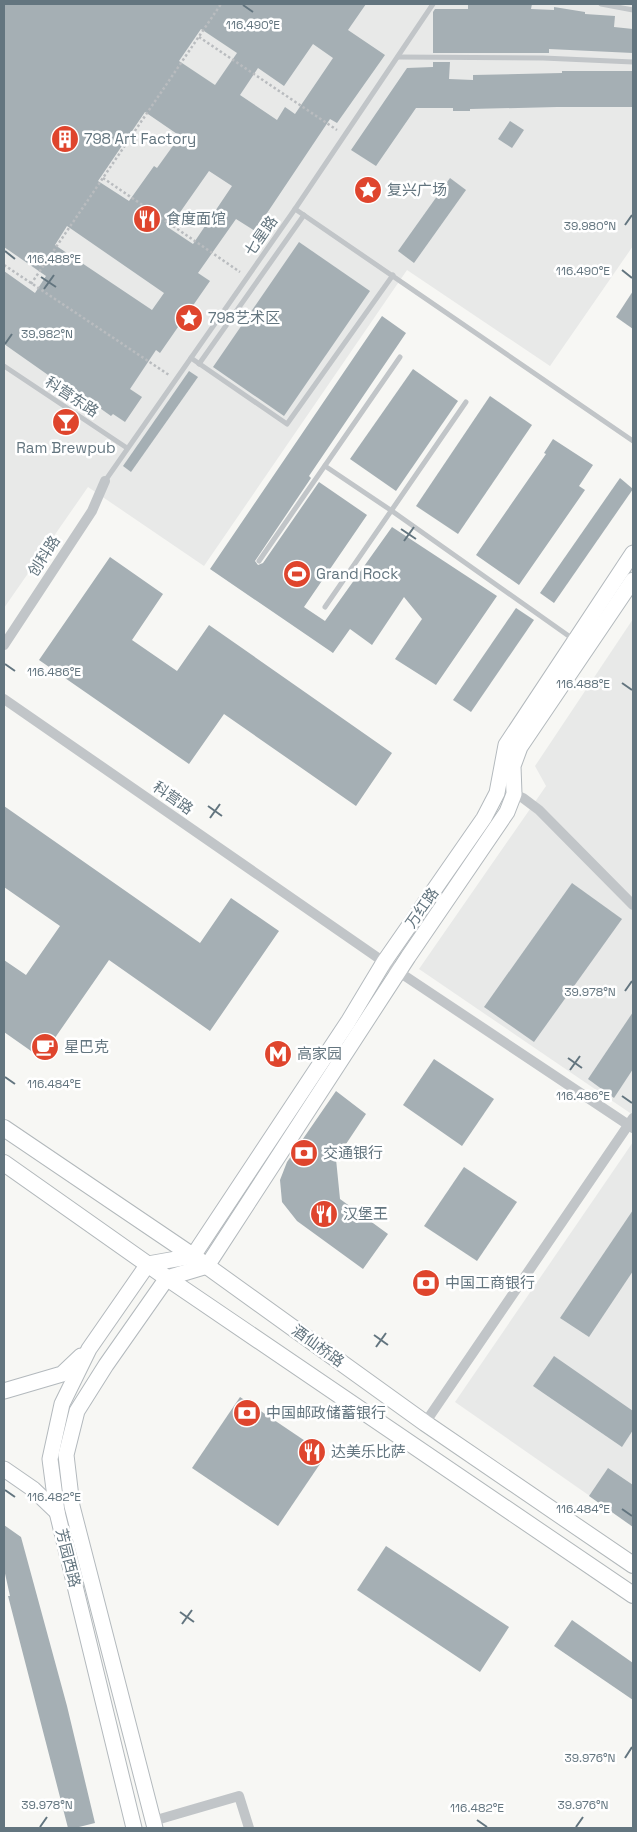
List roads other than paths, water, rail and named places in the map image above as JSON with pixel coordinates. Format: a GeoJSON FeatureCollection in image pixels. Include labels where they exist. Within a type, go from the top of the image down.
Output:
{"type":"FeatureCollection","features":[{"type":"Feature","properties":{"kind":"main road","name":"酒仙桥路"},"geometry":{"type":"LineString","coordinates":[[4,1128],[193,1256],[425,1423],[633,1565]]}},
{"type":"Feature","properties":{"kind":"main road","name":"酒仙桥路"},"geometry":{"type":"LineString","coordinates":[[4,1163],[167,1278],[633,1595]]}},
{"type":"Feature","properties":{"kind":"street","name":"创科路"},"geometry":{"type":"LineString","coordinates":[[4,645],[92,512],[105,480]]}},
{"type":"Feature","properties":{"kind":"street","name":"万红路"},"geometry":{"type":"LineString","coordinates":[[193,1256],[348,1022],[384,962],[484,818],[497,792],[506,745],[633,553]]}},
{"type":"Feature","properties":{"kind":"street","name":"万红路"},"geometry":{"type":"LineString","coordinates":[[207,1266],[399,972],[507,812],[514,794],[513,766],[520,746],[633,580]]}},
{"type":"Feature","properties":{"kind":"street","name":"科营路"},"geometry":{"type":"LineString","coordinates":[[4,699],[384,962],[632,1124]]}},
{"type":"Feature","properties":{"kind":"street"},"geometry":{"type":"LineString","coordinates":[[514,794],[539,810],[633,905]]}},
{"type":"Feature","properties":{"kind":"street"},"geometry":{"type":"LineString","coordinates":[[425,1423],[632,1124]]}},
{"type":"Feature","properties":{"kind":"street"},"geometry":{"type":"LineString","coordinates":[[148,1264],[193,1256]]}},
{"type":"Feature","properties":{"kind":"street","name":"芳园西路"},"geometry":{"type":"LineString","coordinates":[[134,1828],[57,1512],[50,1459],[62,1404],[89,1348],[148,1264]]}},
{"type":"Feature","properties":{"kind":"street"},"geometry":{"type":"LineString","coordinates":[[167,1278],[207,1266]]}},
{"type":"Feature","properties":{"kind":"street","name":"芳园西路"},"geometry":{"type":"LineString","coordinates":[[154,1824],[72,1506],[66,1455],[77,1411],[106,1365],[167,1278]]}},
{"type":"Feature","properties":{"kind":"street"},"geometry":{"type":"LineString","coordinates":[[4,1391],[62,1374],[89,1348]]}},
{"type":"Feature","properties":{"kind":"street"},"geometry":{"type":"LineString","coordinates":[[4,1469],[33,1489],[57,1512]]}},
{"type":"Feature","properties":{"kind":"street"},"geometry":{"type":"LineString","coordinates":[[154,1824],[238,1796],[249,1828]]}},
{"type":"Feature","properties":{"kind":"lane","name":"七星路"},"geometry":{"type":"LineString","coordinates":[[105,480],[295,209],[433,4]]}},
{"type":"Feature","properties":{"kind":"lane"},"geometry":{"type":"LineString","coordinates":[[601,4],[633,10]]}},
{"type":"Feature","properties":{"kind":"lane"},"geometry":{"type":"LineString","coordinates":[[398,56],[543,58],[633,62]]}},
{"type":"Feature","properties":{"kind":"lane"},"geometry":{"type":"LineString","coordinates":[[295,209],[633,441]]}},
{"type":"Feature","properties":{"kind":"lane"},"geometry":{"type":"LineString","coordinates":[[199,364],[304,216]]}},
{"type":"Feature","properties":{"kind":"lane"},"geometry":{"type":"LineString","coordinates":[[190,358],[287,424],[393,275]]}},
{"type":"Feature","properties":{"kind":"lane"},"geometry":{"type":"LineString","coordinates":[[259,561],[400,357]]}},
{"type":"Feature","properties":{"kind":"lane","name":"科营东路"},"geometry":{"type":"LineString","coordinates":[[4,366],[127,448]]}},
{"type":"Feature","properties":{"kind":"lane"},"geometry":{"type":"LineString","coordinates":[[325,607],[466,402]]}},
{"type":"Feature","properties":{"kind":"lane"},"geometry":{"type":"LineString","coordinates":[[325,466],[392,511],[575,641]]}},
{"type":"Feature","properties":{"kind":"place","name":"798 Art Factory"},"geometry":{"type":"Point","coordinates":[65,139]}},
{"type":"Feature","properties":{"kind":"place","name":"复兴广场"},"geometry":{"type":"Point","coordinates":[368,190]}},
{"type":"Feature","properties":{"kind":"place","name":"食度面馆"},"geometry":{"type":"Point","coordinates":[147,219]}},
{"type":"Feature","properties":{"kind":"place","name":"798艺术区"},"geometry":{"type":"Point","coordinates":[189,318]}},
{"type":"Feature","properties":{"kind":"place","name":"Ram Brewpub"},"geometry":{"type":"Point","coordinates":[66,422]}},
{"type":"Feature","properties":{"kind":"place","name":"Grand Rock"},"geometry":{"type":"Point","coordinates":[297,574]}},
{"type":"Feature","properties":{"kind":"place","name":"星巴克"},"geometry":{"type":"Point","coordinates":[45,1047]}},
{"type":"Feature","properties":{"kind":"place","name":"高家园"},"geometry":{"type":"Point","coordinates":[278,1054]}},
{"type":"Feature","properties":{"kind":"place","name":"交通银行"},"geometry":{"type":"Point","coordinates":[304,1153]}},
{"type":"Feature","properties":{"kind":"place","name":"汉堡王"},"geometry":{"type":"Point","coordinates":[324,1214]}},
{"type":"Feature","properties":{"kind":"place","name":"中国工商银行"},"geometry":{"type":"Point","coordinates":[426,1283]}},
{"type":"Feature","properties":{"kind":"place","name":"中国邮政储蓄银行"},"geometry":{"type":"Point","coordinates":[247,1413]}},
{"type":"Feature","properties":{"kind":"place","name":"达美乐比萨"},"geometry":{"type":"Point","coordinates":[312,1452]}}]}
